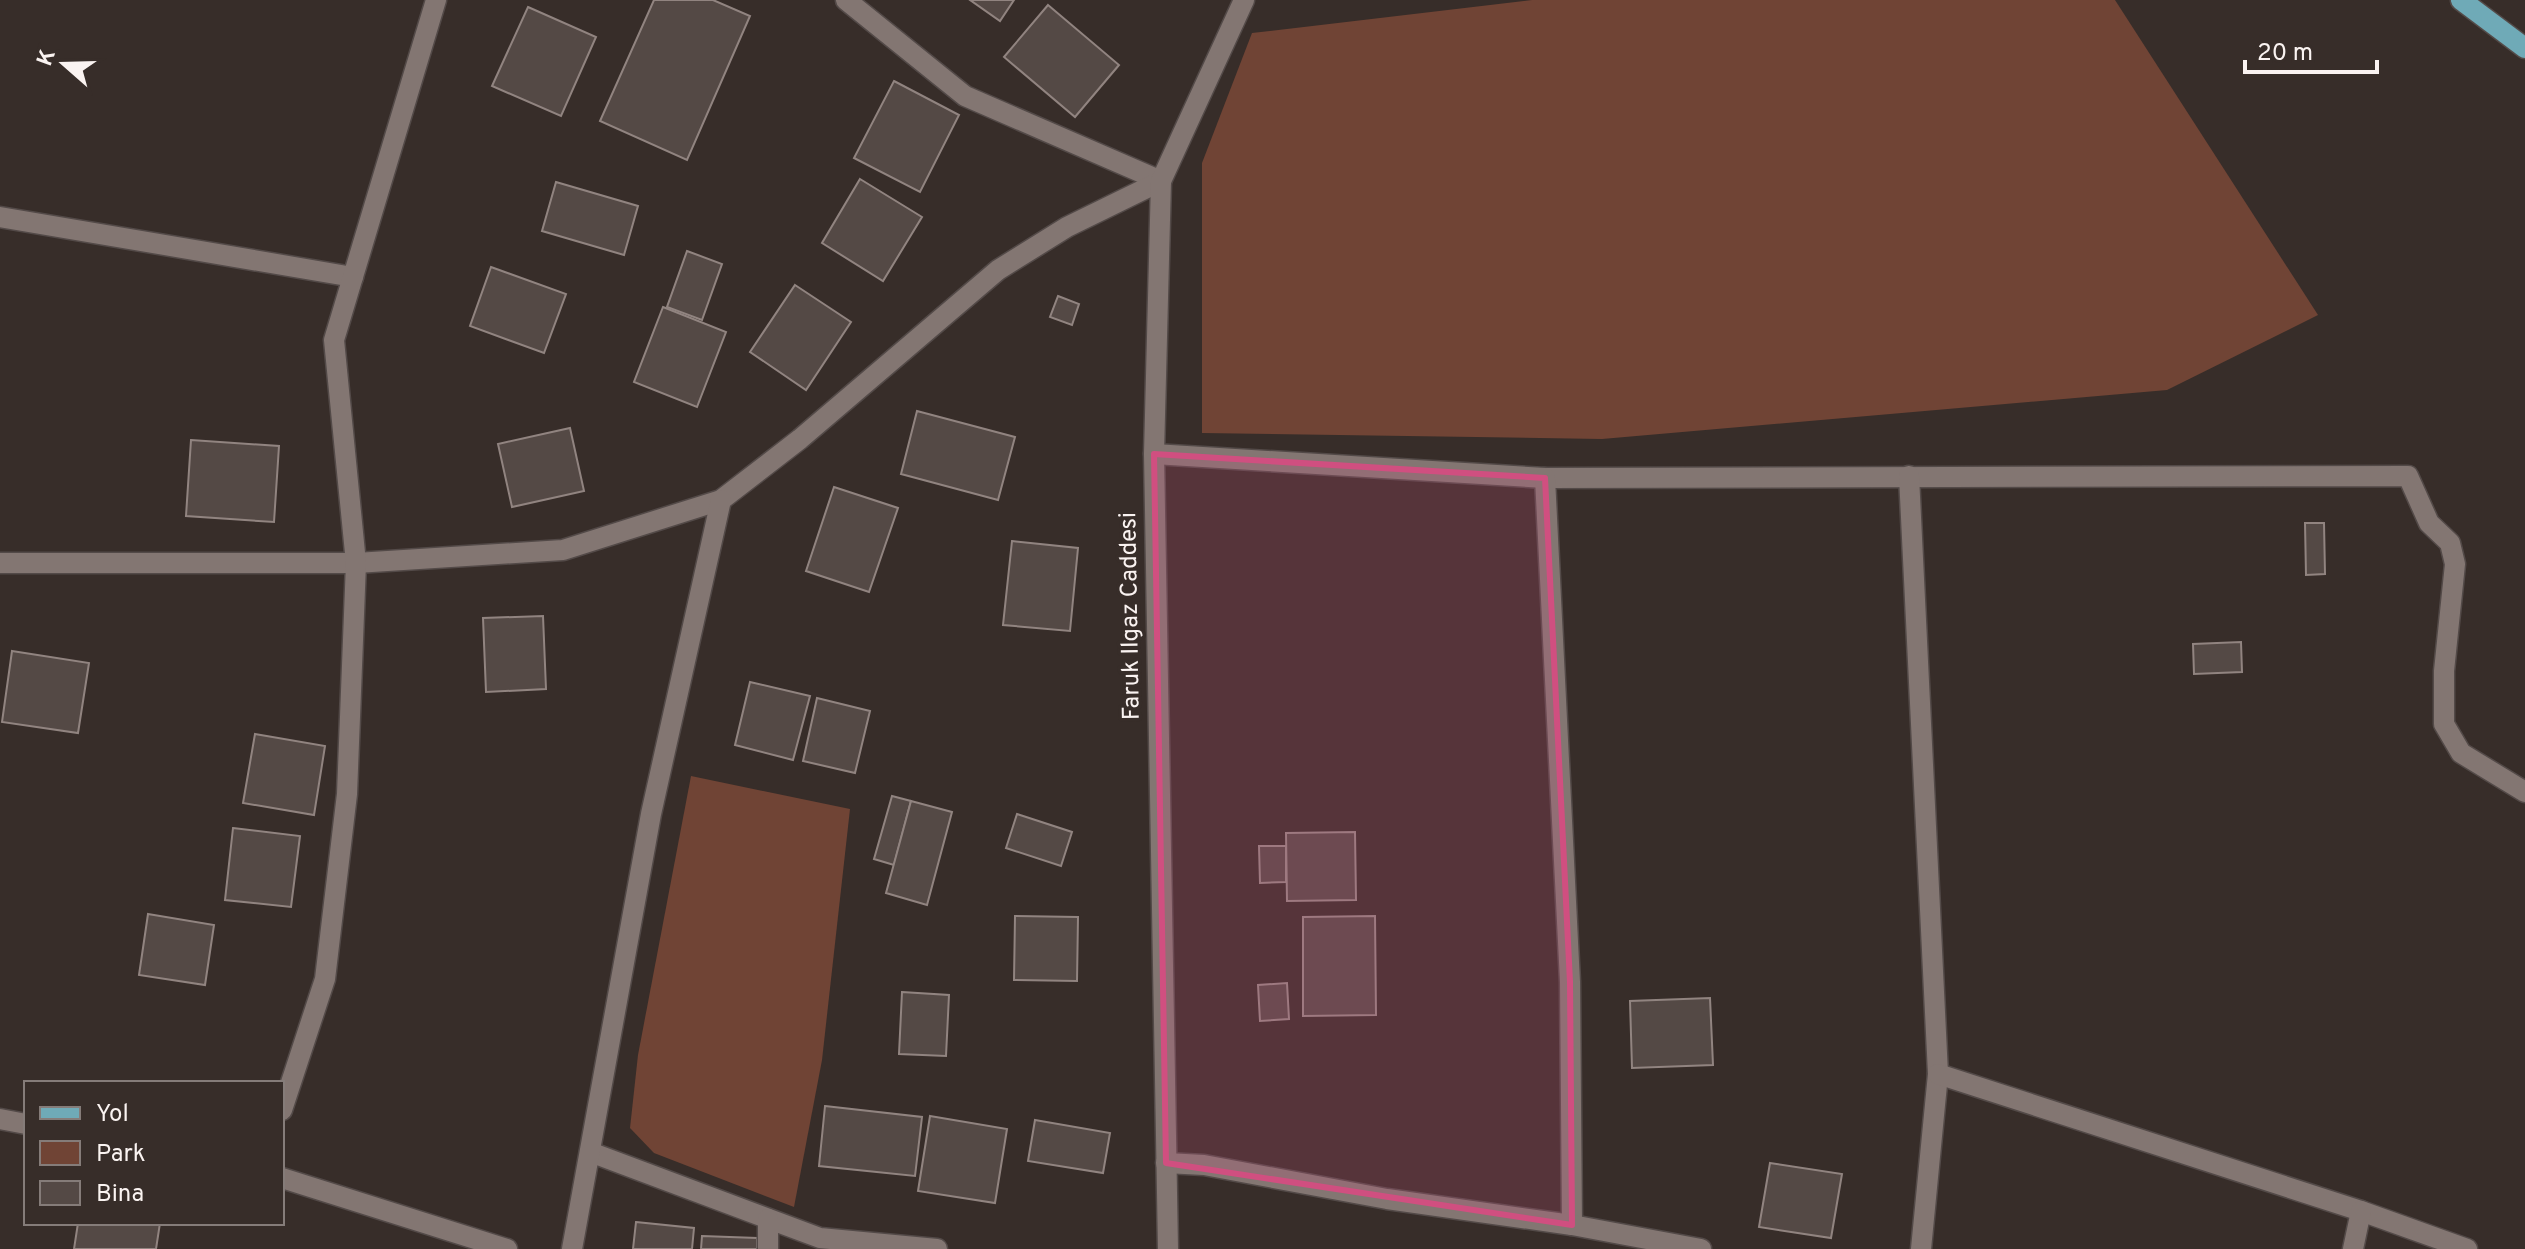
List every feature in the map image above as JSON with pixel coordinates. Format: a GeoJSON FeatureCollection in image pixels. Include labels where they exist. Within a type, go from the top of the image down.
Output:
{"type":"FeatureCollection","features":[{"type":"Feature","properties":{"kind":"main road"},"geometry":{"type":"LineString","coordinates":[[2461,0],[2525,48]]}},
{"type":"Feature","properties":{"kind":"street"},"geometry":{"type":"LineString","coordinates":[[284,1104],[325,979],[347,794],[356,563],[334,340],[436,0]]}},
{"type":"Feature","properties":{"kind":"street"},"geometry":{"type":"LineString","coordinates":[[846,0],[965,96],[1161,181]]}},
{"type":"Feature","properties":{"kind":"street","name":"Faruk Ilgaz Caddesi"},"geometry":{"type":"LineString","coordinates":[[1168,1249],[1154,454],[1161,181],[1244,0]]}},
{"type":"Feature","properties":{"kind":"street"},"geometry":{"type":"LineString","coordinates":[[0,563],[356,563],[563,550],[721,500],[800,439],[998,270],[1067,227],[1161,181]]}},
{"type":"Feature","properties":{"kind":"street"},"geometry":{"type":"LineString","coordinates":[[0,217],[353,277]]}},
{"type":"Feature","properties":{"kind":"street"},"geometry":{"type":"LineString","coordinates":[[1154,454],[1545,478],[2408,476],[2429,523],[2450,543],[2455,564],[2444,671],[2444,724],[2461,753],[2525,792]]}},
{"type":"Feature","properties":{"kind":"street"},"geometry":{"type":"LineString","coordinates":[[1909,476],[1938,1074],[1921,1249]]}},
{"type":"Feature","properties":{"kind":"street"},"geometry":{"type":"LineString","coordinates":[[1545,478],[1570,982],[1572,1225]]}},
{"type":"Feature","properties":{"kind":"street"},"geometry":{"type":"LineString","coordinates":[[572,1249],[651,814],[721,500]]}},
{"type":"Feature","properties":{"kind":"street"},"geometry":{"type":"LineString","coordinates":[[1938,1074],[2361,1211],[2467,1249]]}},
{"type":"Feature","properties":{"kind":"street"},"geometry":{"type":"LineString","coordinates":[[0,1119],[24,1124]]}},
{"type":"Feature","properties":{"kind":"street"},"geometry":{"type":"LineString","coordinates":[[590,1152],[820,1238],[937,1249]]}},
{"type":"Feature","properties":{"kind":"street"},"geometry":{"type":"LineString","coordinates":[[1166,1163],[1204,1165],[1387,1199],[1572,1225],[1701,1249]]}},
{"type":"Feature","properties":{"kind":"street"},"geometry":{"type":"LineString","coordinates":[[284,1179],[507,1249]]}},
{"type":"Feature","properties":{"kind":"street"},"geometry":{"type":"LineString","coordinates":[[2353,1249],[2361,1211]]}},
{"type":"Feature","properties":{"kind":"street"},"geometry":{"type":"LineString","coordinates":[[768,1219],[768,1249]]}},
{"type":"Feature","properties":{"kind":"highlighted area"},"geometry":{"type":"Polygon","coordinates":[[[1154,454],[1545,478],[1570,982],[1572,1225],[1166,1163],[1154,454]]]}},
{"type":"Feature","properties":{"kind":"green space"},"geometry":{"type":"Polygon","coordinates":[[[1532,0],[2115,0],[2318,315],[2167,390],[1602,439],[1202,433],[1202,163],[1252,33],[1532,0]]]}},
{"type":"Feature","properties":{"kind":"green space"},"geometry":{"type":"Polygon","coordinates":[[[691,776],[850,809],[822,1060],[794,1207],[654,1153],[630,1128],[638,1055],[691,776]]]}},
{"type":"Feature","properties":{"kind":"building"},"geometry":{"type":"Polygon","coordinates":[[[654,0],[713,0],[750,16],[687,160],[600,121],[654,0]]]}},
{"type":"Feature","properties":{"kind":"building"},"geometry":{"type":"Polygon","coordinates":[[[970,0],[1014,0],[1000,21],[970,0]]]}},
{"type":"Feature","properties":{"kind":"building"},"geometry":{"type":"Polygon","coordinates":[[[1048,5],[1119,65],[1075,117],[1004,57],[1048,5]]]}},
{"type":"Feature","properties":{"kind":"building"},"geometry":{"type":"Polygon","coordinates":[[[528,7],[596,37],[561,116],[492,86],[528,7]]]}},
{"type":"Feature","properties":{"kind":"building"},"geometry":{"type":"Polygon","coordinates":[[[894,81],[959,115],[920,192],[854,158],[894,81]]]}},
{"type":"Feature","properties":{"kind":"building"},"geometry":{"type":"Polygon","coordinates":[[[860,179],[922,217],[883,281],[822,243],[860,179]]]}},
{"type":"Feature","properties":{"kind":"building"},"geometry":{"type":"Polygon","coordinates":[[[556,182],[638,206],[624,255],[542,231],[556,182]]]}},
{"type":"Feature","properties":{"kind":"building"},"geometry":{"type":"Polygon","coordinates":[[[687,251],[722,264],[702,320],[667,307],[687,251]]]}},
{"type":"Feature","properties":{"kind":"building"},"geometry":{"type":"Polygon","coordinates":[[[491,267],[566,294],[544,353],[470,326],[491,267]]]}},
{"type":"Feature","properties":{"kind":"building"},"geometry":{"type":"Polygon","coordinates":[[[795,285],[851,322],[806,390],[750,352],[795,285]]]}},
{"type":"Feature","properties":{"kind":"building"},"geometry":{"type":"Polygon","coordinates":[[[1058,296],[1079,304],[1072,325],[1050,317],[1058,296]]]}},
{"type":"Feature","properties":{"kind":"building"},"geometry":{"type":"Polygon","coordinates":[[[663,307],[726,332],[697,407],[634,382],[663,307]]]}},
{"type":"Feature","properties":{"kind":"building"},"geometry":{"type":"Polygon","coordinates":[[[917,411],[1015,437],[998,500],[901,474],[917,411]]]}},
{"type":"Feature","properties":{"kind":"building"},"geometry":{"type":"Polygon","coordinates":[[[570,428],[584,491],[512,507],[498,444],[570,428]]]}},
{"type":"Feature","properties":{"kind":"building"},"geometry":{"type":"Polygon","coordinates":[[[191,440],[279,446],[274,522],[186,516],[191,440]]]}},
{"type":"Feature","properties":{"kind":"building"},"geometry":{"type":"Polygon","coordinates":[[[834,487],[898,508],[869,592],[806,571],[834,487]]]}},
{"type":"Feature","properties":{"kind":"building"},"geometry":{"type":"Polygon","coordinates":[[[2305,523],[2324,523],[2325,574],[2306,575],[2305,523]]]}},
{"type":"Feature","properties":{"kind":"building"},"geometry":{"type":"Polygon","coordinates":[[[1012,541],[1078,548],[1070,631],[1003,625],[1012,541]]]}},
{"type":"Feature","properties":{"kind":"building"},"geometry":{"type":"Polygon","coordinates":[[[543,616],[546,689],[486,692],[483,618],[543,616]]]}},
{"type":"Feature","properties":{"kind":"building"},"geometry":{"type":"Polygon","coordinates":[[[2241,642],[2242,672],[2194,674],[2193,644],[2241,642]]]}},
{"type":"Feature","properties":{"kind":"building"},"geometry":{"type":"Polygon","coordinates":[[[12,651],[89,663],[78,733],[2,722],[12,651]]]}},
{"type":"Feature","properties":{"kind":"building"},"geometry":{"type":"Polygon","coordinates":[[[750,682],[810,696],[793,760],[735,745],[750,682]]]}},
{"type":"Feature","properties":{"kind":"building"},"geometry":{"type":"Polygon","coordinates":[[[817,698],[870,711],[855,773],[803,761],[817,698]]]}},
{"type":"Feature","properties":{"kind":"building"},"geometry":{"type":"Polygon","coordinates":[[[255,734],[325,746],[314,815],[243,803],[255,734]]]}},
{"type":"Feature","properties":{"kind":"building"},"geometry":{"type":"Polygon","coordinates":[[[892,796],[911,801],[894,865],[874,859],[892,796]]]}},
{"type":"Feature","properties":{"kind":"building"},"geometry":{"type":"Polygon","coordinates":[[[911,801],[952,812],[927,905],[886,893],[911,801]]]}},
{"type":"Feature","properties":{"kind":"building"},"geometry":{"type":"Polygon","coordinates":[[[1017,814],[1072,832],[1061,866],[1006,848],[1017,814]]]}},
{"type":"Feature","properties":{"kind":"building"},"geometry":{"type":"Polygon","coordinates":[[[233,828],[300,836],[291,907],[225,900],[233,828]]]}},
{"type":"Feature","properties":{"kind":"building"},"geometry":{"type":"Polygon","coordinates":[[[1355,832],[1356,900],[1287,901],[1286,833],[1355,832]]]}},
{"type":"Feature","properties":{"kind":"building"},"geometry":{"type":"Polygon","coordinates":[[[1259,846],[1286,846],[1286,882],[1260,883],[1259,846]]]}},
{"type":"Feature","properties":{"kind":"building"},"geometry":{"type":"Polygon","coordinates":[[[148,914],[214,925],[205,985],[139,975],[148,914]]]}},
{"type":"Feature","properties":{"kind":"building"},"geometry":{"type":"Polygon","coordinates":[[[1015,916],[1078,917],[1077,981],[1014,980],[1015,916]]]}},
{"type":"Feature","properties":{"kind":"building"},"geometry":{"type":"Polygon","coordinates":[[[1375,916],[1376,1015],[1303,1016],[1303,917],[1375,916]]]}},
{"type":"Feature","properties":{"kind":"building"},"geometry":{"type":"Polygon","coordinates":[[[1287,983],[1289,1019],[1260,1021],[1258,985],[1287,983]]]}},
{"type":"Feature","properties":{"kind":"building"},"geometry":{"type":"Polygon","coordinates":[[[902,992],[949,995],[946,1056],[899,1054],[902,992]]]}},
{"type":"Feature","properties":{"kind":"building"},"geometry":{"type":"Polygon","coordinates":[[[1710,998],[1713,1065],[1632,1068],[1630,1001],[1710,998]]]}},
{"type":"Feature","properties":{"kind":"building"},"geometry":{"type":"Polygon","coordinates":[[[825,1106],[922,1117],[915,1176],[819,1166],[825,1106]]]}},
{"type":"Feature","properties":{"kind":"building"},"geometry":{"type":"Polygon","coordinates":[[[930,1116],[1007,1129],[995,1203],[918,1191],[930,1116]]]}},
{"type":"Feature","properties":{"kind":"building"},"geometry":{"type":"Polygon","coordinates":[[[1035,1120],[1110,1133],[1103,1173],[1028,1161],[1035,1120]]]}},
{"type":"Feature","properties":{"kind":"building"},"geometry":{"type":"Polygon","coordinates":[[[1770,1163],[1842,1174],[1831,1238],[1759,1227],[1770,1163]]]}},
{"type":"Feature","properties":{"kind":"building"},"geometry":{"type":"Polygon","coordinates":[[[636,1222],[694,1228],[692,1249],[633,1249],[636,1222]]]}},
{"type":"Feature","properties":{"kind":"building"},"geometry":{"type":"Polygon","coordinates":[[[78,1225],[160,1225],[156,1249],[74,1249],[78,1225]]]}},
{"type":"Feature","properties":{"kind":"building"},"geometry":{"type":"Polygon","coordinates":[[[702,1236],[757,1238],[757,1249],[701,1249],[702,1236]]]}}]}
